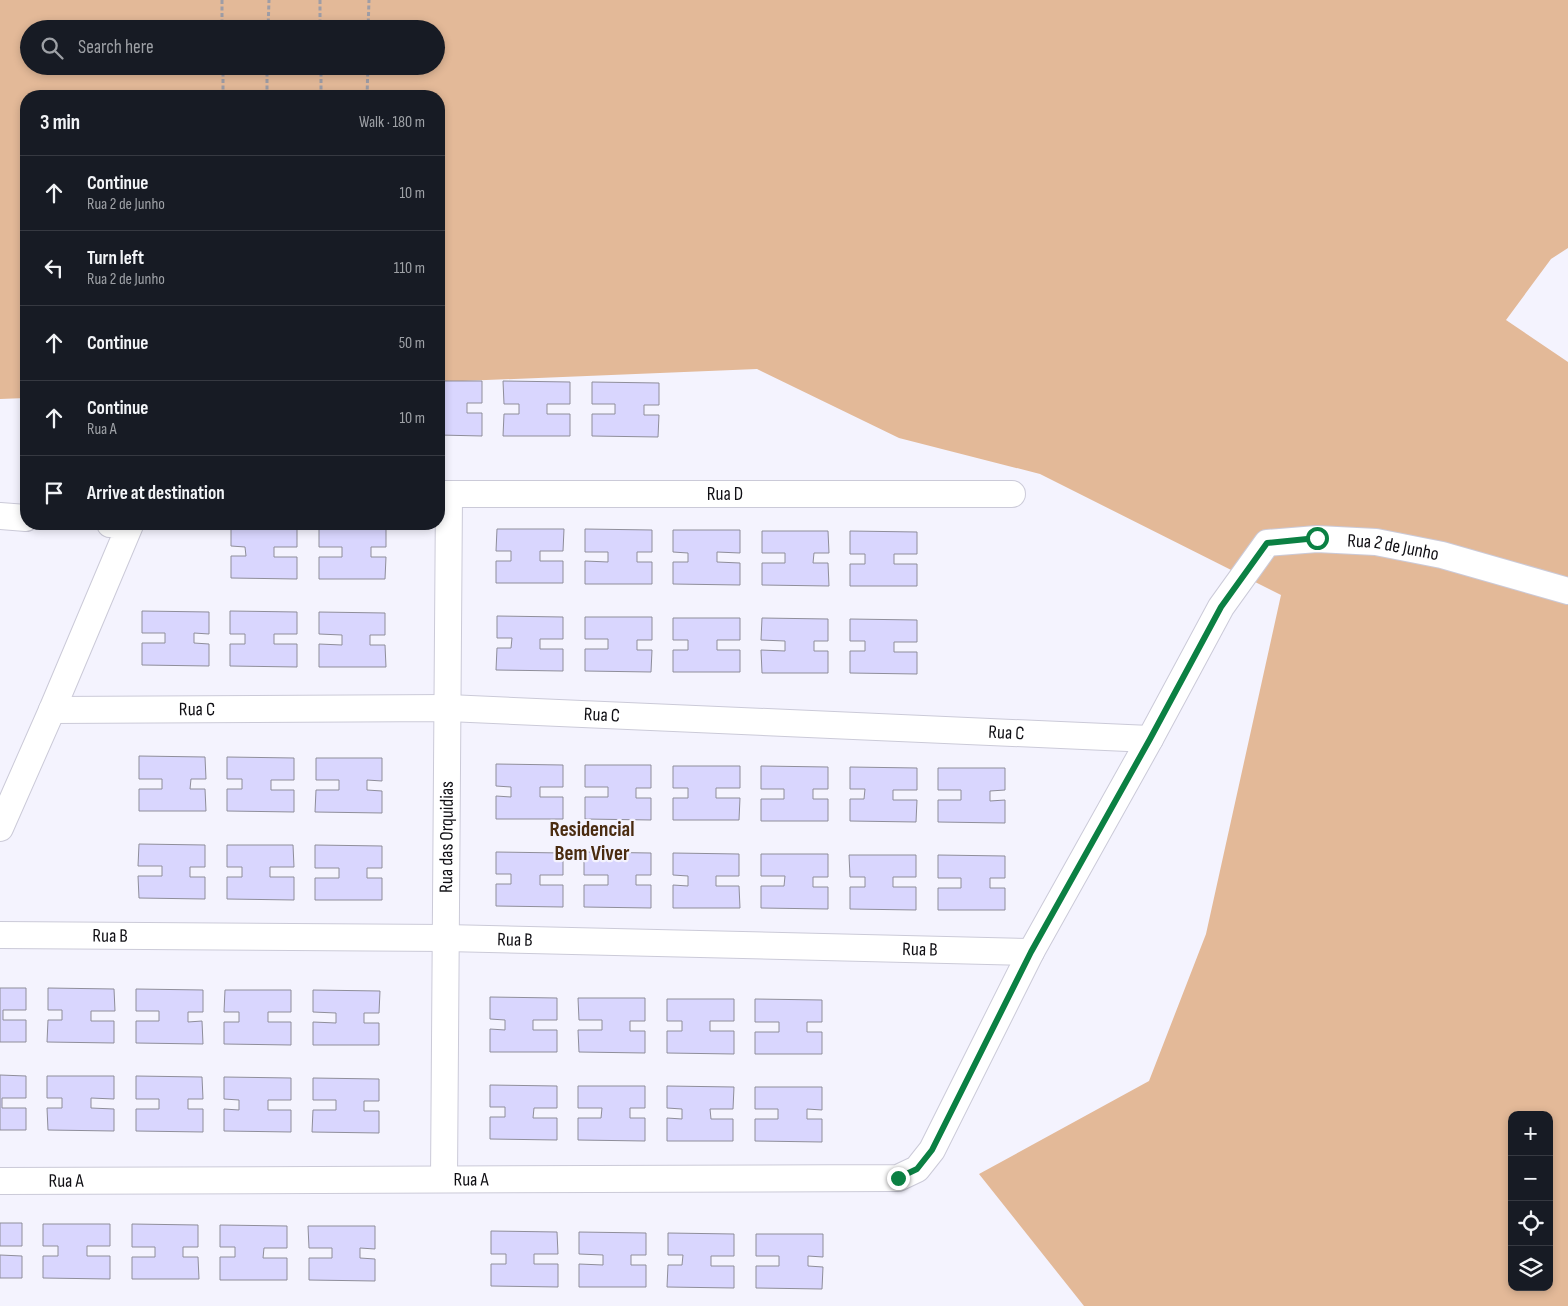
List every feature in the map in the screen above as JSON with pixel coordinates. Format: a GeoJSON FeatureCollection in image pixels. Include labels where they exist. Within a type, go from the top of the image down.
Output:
{"type":"FeatureCollection","features":[{"type":"Feature","properties":{"kind":"street","name":"Rua D"},"geometry":{"type":"LineString","coordinates":[[445,494],[1012,494]]}},
{"type":"Feature","properties":{"kind":"street"},"geometry":{"type":"LineString","coordinates":[[0,516],[20,518]]}},
{"type":"Feature","properties":{"kind":"street"},"geometry":{"type":"LineString","coordinates":[[0,828],[52,710],[118,530]]}},
{"type":"Feature","properties":{"kind":"street","name":"Rua das Orquidias"},"geometry":{"type":"LineString","coordinates":[[444,1179],[448,708],[445,530]]}},
{"type":"Feature","properties":{"kind":"street","name":"Rua 2 de Junho"},"geometry":{"type":"LineString","coordinates":[[1031,952],[1221,607],[1267,543],[1317,538],[1376,542],[1442,555],[1568,591]]}},
{"type":"Feature","properties":{"kind":"street","name":"Rua C"},"geometry":{"type":"LineString","coordinates":[[52,710],[448,708],[1150,739]]}},
{"type":"Feature","properties":{"kind":"street","name":"Rua B"},"geometry":{"type":"LineString","coordinates":[[0,935],[446,938],[1031,952]]}},
{"type":"Feature","properties":{"kind":"street","name":"Rua A"},"geometry":{"type":"LineString","coordinates":[[0,1181],[898,1178],[917,1169],[932,1150],[1031,952]]}},
{"type":"Feature","properties":{"kind":"path"},"geometry":{"type":"LineString","coordinates":[[222,0],[222,20]]}},
{"type":"Feature","properties":{"kind":"path"},"geometry":{"type":"LineString","coordinates":[[268,20],[269,0]]}},
{"type":"Feature","properties":{"kind":"path"},"geometry":{"type":"LineString","coordinates":[[320,0],[320,20]]}},
{"type":"Feature","properties":{"kind":"path"},"geometry":{"type":"LineString","coordinates":[[368,20],[369,0]]}},
{"type":"Feature","properties":{"kind":"path"},"geometry":{"type":"LineString","coordinates":[[223,75],[223,90]]}},
{"type":"Feature","properties":{"kind":"path"},"geometry":{"type":"LineString","coordinates":[[267,75],[267,90]]}},
{"type":"Feature","properties":{"kind":"path"},"geometry":{"type":"LineString","coordinates":[[320,75],[321,90]]}},
{"type":"Feature","properties":{"kind":"path"},"geometry":{"type":"LineString","coordinates":[[367,90],[368,75]]}},
{"type":"Feature","properties":{"kind":"shaded area"},"geometry":{"type":"Polygon","coordinates":[[[0,0],[1568,0],[1568,248],[1551,259],[1506,320],[1568,362],[1568,1306],[1084,1306],[979,1174],[1149,1081],[1206,934],[1281,595],[1040,474],[899,438],[757,369],[445,382],[445,90],[20,90],[20,398],[0,399],[0,0]]]}},
{"type":"Feature","properties":{"kind":"building"},"geometry":{"type":"Polygon","coordinates":[[[445,381],[482,381],[482,403],[467,403],[467,413],[482,413],[482,436],[445,435],[445,381]]]}},
{"type":"Feature","properties":{"kind":"building"},"geometry":{"type":"Polygon","coordinates":[[[503,381],[570,382],[570,404],[547,404],[547,414],[570,414],[570,436],[503,436],[504,414],[519,414],[519,404],[504,404],[503,381]]]}},
{"type":"Feature","properties":{"kind":"building"},"geometry":{"type":"Polygon","coordinates":[[[592,382],[659,383],[659,405],[644,405],[644,415],[659,415],[658,437],[592,436],[592,414],[615,414],[615,404],[592,404],[592,382]]]}},
{"type":"Feature","properties":{"kind":"building"},"geometry":{"type":"Polygon","coordinates":[[[497,529],[564,529],[563,551],[540,551],[540,561],[563,561],[563,583],[496,583],[496,561],[511,561],[511,551],[496,551],[497,529]]]}},
{"type":"Feature","properties":{"kind":"building"},"geometry":{"type":"Polygon","coordinates":[[[585,529],[652,530],[652,552],[637,552],[637,562],[652,562],[652,584],[585,584],[585,561],[608,562],[608,552],[585,552],[585,529]]]}},
{"type":"Feature","properties":{"kind":"building"},"geometry":{"type":"Polygon","coordinates":[[[231,530],[297,530],[297,547],[274,547],[274,557],[297,557],[297,579],[231,578],[231,556],[246,556],[245,547],[231,546],[231,530]]]}},
{"type":"Feature","properties":{"kind":"building"},"geometry":{"type":"Polygon","coordinates":[[[319,530],[386,530],[386,547],[371,547],[371,557],[386,557],[385,579],[319,579],[319,557],[342,557],[342,547],[319,547],[319,530]]]}},
{"type":"Feature","properties":{"kind":"building"},"geometry":{"type":"Polygon","coordinates":[[[673,530],[740,530],[740,553],[717,552],[717,562],[740,563],[740,585],[673,584],[673,562],[688,562],[688,553],[673,552],[673,530]]]}},
{"type":"Feature","properties":{"kind":"building"},"geometry":{"type":"Polygon","coordinates":[[[762,531],[828,531],[829,553],[814,553],[813,563],[828,563],[829,586],[762,585],[762,563],[785,563],[785,553],[762,553],[762,531]]]}},
{"type":"Feature","properties":{"kind":"building"},"geometry":{"type":"Polygon","coordinates":[[[850,531],[917,532],[917,554],[894,554],[894,564],[917,564],[917,586],[850,586],[850,564],[865,564],[865,554],[850,554],[850,531]]]}},
{"type":"Feature","properties":{"kind":"building"},"geometry":{"type":"Polygon","coordinates":[[[142,611],[209,612],[209,634],[194,633],[194,643],[209,644],[209,666],[142,665],[142,643],[165,643],[165,633],[142,633],[142,611]]]}},
{"type":"Feature","properties":{"kind":"building"},"geometry":{"type":"Polygon","coordinates":[[[230,611],[297,612],[297,634],[274,634],[274,644],[297,644],[297,667],[230,666],[230,644],[245,644],[245,634],[230,634],[230,611]]]}},
{"type":"Feature","properties":{"kind":"building"},"geometry":{"type":"Polygon","coordinates":[[[319,612],[385,613],[385,635],[370,635],[370,645],[385,645],[386,667],[319,667],[319,644],[342,645],[342,635],[319,634],[319,612]]]}},
{"type":"Feature","properties":{"kind":"building"},"geometry":{"type":"Polygon","coordinates":[[[497,616],[563,617],[563,639],[540,639],[540,649],[563,649],[563,671],[496,670],[497,648],[511,648],[512,638],[497,638],[497,616]]]}},
{"type":"Feature","properties":{"kind":"building"},"geometry":{"type":"Polygon","coordinates":[[[585,617],[652,617],[652,640],[637,640],[637,650],[652,650],[651,672],[585,671],[585,649],[608,649],[608,639],[585,639],[585,617]]]}},
{"type":"Feature","properties":{"kind":"building"},"geometry":{"type":"Polygon","coordinates":[[[673,618],[740,618],[740,640],[717,640],[717,650],[740,650],[740,672],[673,672],[673,650],[688,650],[688,640],[673,640],[673,618]]]}},
{"type":"Feature","properties":{"kind":"building"},"geometry":{"type":"Polygon","coordinates":[[[762,618],[828,619],[828,641],[814,641],[814,651],[828,651],[828,673],[762,673],[761,650],[785,651],[785,641],[761,640],[762,618]]]}},
{"type":"Feature","properties":{"kind":"building"},"geometry":{"type":"Polygon","coordinates":[[[850,619],[917,620],[917,642],[894,642],[894,652],[917,652],[917,674],[850,673],[850,651],[865,651],[865,641],[850,641],[850,619]]]}},
{"type":"Feature","properties":{"kind":"building"},"geometry":{"type":"Polygon","coordinates":[[[139,756],[205,757],[206,779],[191,779],[190,789],[205,789],[206,811],[139,811],[139,789],[162,789],[162,779],[139,779],[139,756]]]}},
{"type":"Feature","properties":{"kind":"building"},"geometry":{"type":"Polygon","coordinates":[[[227,757],[294,758],[294,780],[271,780],[271,790],[294,790],[294,812],[227,811],[227,789],[242,789],[242,779],[227,779],[227,757]]]}},
{"type":"Feature","properties":{"kind":"building"},"geometry":{"type":"Polygon","coordinates":[[[316,758],[382,758],[382,781],[367,780],[367,790],[382,791],[382,813],[315,812],[316,790],[339,790],[339,780],[316,780],[316,758]]]}},
{"type":"Feature","properties":{"kind":"building"},"geometry":{"type":"Polygon","coordinates":[[[496,764],[563,765],[563,787],[540,787],[540,797],[563,797],[563,819],[496,819],[496,796],[511,797],[511,787],[496,786],[496,764]]]}},
{"type":"Feature","properties":{"kind":"building"},"geometry":{"type":"Polygon","coordinates":[[[585,765],[651,765],[651,788],[636,788],[636,798],[651,798],[651,820],[585,819],[585,797],[608,797],[608,787],[585,787],[585,765]]]}},
{"type":"Feature","properties":{"kind":"building"},"geometry":{"type":"Polygon","coordinates":[[[673,766],[740,766],[740,788],[716,788],[716,798],[740,798],[739,820],[673,820],[673,798],[688,798],[688,788],[673,788],[673,766]]]}},
{"type":"Feature","properties":{"kind":"building"},"geometry":{"type":"Polygon","coordinates":[[[761,766],[828,767],[828,789],[813,789],[813,799],[828,799],[828,821],[761,821],[761,799],[784,799],[784,789],[761,789],[761,766]]]}},
{"type":"Feature","properties":{"kind":"building"},"geometry":{"type":"Polygon","coordinates":[[[850,767],[917,768],[917,790],[893,790],[893,800],[917,800],[916,822],[850,821],[850,799],[864,799],[865,789],[850,789],[850,767]]]}},
{"type":"Feature","properties":{"kind":"building"},"geometry":{"type":"Polygon","coordinates":[[[938,768],[1005,768],[1005,790],[990,791],[990,801],[1005,800],[1005,823],[938,822],[938,800],[961,800],[961,790],[938,790],[938,768]]]}},
{"type":"Feature","properties":{"kind":"building"},"geometry":{"type":"Polygon","coordinates":[[[139,844],[205,845],[205,867],[190,867],[190,877],[205,877],[205,899],[139,898],[138,876],[162,876],[162,866],[138,866],[139,844]]]}},
{"type":"Feature","properties":{"kind":"building"},"geometry":{"type":"Polygon","coordinates":[[[227,845],[293,845],[294,867],[270,867],[270,877],[294,877],[294,900],[227,899],[227,877],[242,877],[242,867],[227,867],[227,845]]]}},
{"type":"Feature","properties":{"kind":"building"},"geometry":{"type":"Polygon","coordinates":[[[315,845],[382,846],[382,868],[367,868],[367,878],[382,878],[382,900],[315,900],[315,878],[339,878],[339,868],[315,868],[315,845]]]}},
{"type":"Feature","properties":{"kind":"building"},"geometry":{"type":"Polygon","coordinates":[[[496,852],[563,853],[563,875],[540,875],[540,885],[563,885],[563,907],[496,906],[496,884],[511,884],[511,874],[496,874],[496,852]]]}},
{"type":"Feature","properties":{"kind":"building"},"geometry":{"type":"Polygon","coordinates":[[[584,852],[651,853],[651,875],[636,875],[636,885],[651,885],[651,908],[584,907],[584,885],[608,885],[608,875],[584,875],[584,852]]]}},
{"type":"Feature","properties":{"kind":"building"},"geometry":{"type":"Polygon","coordinates":[[[673,853],[739,854],[739,876],[716,876],[716,886],[739,886],[740,908],[673,908],[673,885],[688,886],[688,876],[673,875],[673,853]]]}},
{"type":"Feature","properties":{"kind":"building"},"geometry":{"type":"Polygon","coordinates":[[[761,854],[828,854],[828,877],[813,877],[813,887],[828,887],[828,909],[761,908],[761,886],[784,886],[785,876],[761,876],[761,854]]]}},
{"type":"Feature","properties":{"kind":"building"},"geometry":{"type":"Polygon","coordinates":[[[849,855],[916,855],[916,877],[893,877],[893,887],[916,887],[916,910],[850,909],[850,887],[865,887],[865,877],[850,877],[849,855]]]}},
{"type":"Feature","properties":{"kind":"building"},"geometry":{"type":"Polygon","coordinates":[[[938,855],[1005,856],[1005,878],[990,878],[990,888],[1005,888],[1005,910],[938,910],[938,888],[961,888],[961,878],[938,878],[938,855]]]}},
{"type":"Feature","properties":{"kind":"building"},"geometry":{"type":"Polygon","coordinates":[[[0,988],[26,988],[26,1010],[3,1010],[3,1020],[26,1020],[26,1042],[0,1042],[0,988]]]}},
{"type":"Feature","properties":{"kind":"building"},"geometry":{"type":"Polygon","coordinates":[[[48,988],[114,989],[115,1011],[91,1011],[91,1021],[114,1021],[114,1043],[47,1042],[48,1020],[62,1020],[62,1010],[48,1010],[48,988]]]}},
{"type":"Feature","properties":{"kind":"building"},"geometry":{"type":"Polygon","coordinates":[[[136,989],[203,990],[203,1012],[188,1012],[188,1022],[202,1021],[203,1044],[136,1043],[136,1021],[159,1021],[159,1011],[136,1011],[136,989]]]}},
{"type":"Feature","properties":{"kind":"building"},"geometry":{"type":"Polygon","coordinates":[[[225,990],[291,990],[291,1012],[268,1012],[268,1022],[291,1022],[291,1045],[224,1044],[224,1022],[239,1022],[239,1012],[224,1012],[225,990]]]}},
{"type":"Feature","properties":{"kind":"building"},"geometry":{"type":"Polygon","coordinates":[[[313,990],[380,991],[379,1013],[364,1013],[364,1023],[379,1023],[379,1045],[313,1045],[313,1022],[336,1023],[336,1013],[313,1012],[313,990]]]}},
{"type":"Feature","properties":{"kind":"building"},"geometry":{"type":"Polygon","coordinates":[[[490,997],[557,998],[557,1020],[533,1020],[533,1030],[557,1030],[557,1052],[490,1052],[490,1029],[505,1030],[505,1020],[490,1019],[490,997]]]}},
{"type":"Feature","properties":{"kind":"building"},"geometry":{"type":"Polygon","coordinates":[[[578,998],[645,998],[645,1021],[630,1021],[630,1031],[645,1031],[645,1053],[579,1052],[578,1030],[602,1030],[602,1020],[579,1020],[578,998]]]}},
{"type":"Feature","properties":{"kind":"building"},"geometry":{"type":"Polygon","coordinates":[[[667,999],[734,999],[734,1021],[710,1021],[710,1031],[734,1031],[734,1054],[667,1053],[667,1031],[682,1031],[682,1021],[667,1021],[667,999]]]}},
{"type":"Feature","properties":{"kind":"building"},"geometry":{"type":"Polygon","coordinates":[[[755,999],[822,1000],[822,1022],[807,1022],[807,1032],[822,1032],[822,1054],[755,1054],[755,1032],[779,1032],[779,1022],[755,1022],[755,999]]]}},
{"type":"Feature","properties":{"kind":"building"},"geometry":{"type":"Polygon","coordinates":[[[0,1075],[26,1076],[26,1098],[2,1098],[2,1108],[26,1108],[26,1130],[0,1130],[0,1075]]]}},
{"type":"Feature","properties":{"kind":"building"},"geometry":{"type":"Polygon","coordinates":[[[47,1076],[114,1076],[114,1099],[91,1098],[91,1108],[114,1109],[114,1131],[48,1130],[47,1108],[62,1108],[62,1098],[47,1098],[47,1076]]]}},
{"type":"Feature","properties":{"kind":"building"},"geometry":{"type":"Polygon","coordinates":[[[136,1076],[202,1077],[203,1099],[188,1099],[188,1109],[203,1109],[203,1132],[136,1131],[136,1109],[159,1109],[159,1099],[136,1099],[136,1076]]]}},
{"type":"Feature","properties":{"kind":"building"},"geometry":{"type":"Polygon","coordinates":[[[224,1077],[291,1078],[291,1100],[268,1100],[268,1110],[291,1110],[291,1132],[224,1131],[224,1109],[239,1110],[239,1100],[224,1099],[224,1077]]]}},
{"type":"Feature","properties":{"kind":"building"},"geometry":{"type":"Polygon","coordinates":[[[313,1078],[379,1079],[379,1101],[364,1101],[364,1111],[379,1111],[379,1133],[312,1132],[313,1110],[336,1110],[336,1100],[313,1100],[313,1078]]]}},
{"type":"Feature","properties":{"kind":"building"},"geometry":{"type":"Polygon","coordinates":[[[490,1085],[557,1086],[557,1108],[534,1108],[533,1118],[557,1118],[557,1140],[490,1139],[490,1117],[505,1117],[505,1107],[490,1107],[490,1085]]]}},
{"type":"Feature","properties":{"kind":"building"},"geometry":{"type":"Polygon","coordinates":[[[578,1086],[645,1086],[645,1108],[630,1108],[630,1118],[645,1118],[645,1141],[578,1140],[578,1118],[601,1118],[602,1108],[578,1108],[578,1086]]]}},
{"type":"Feature","properties":{"kind":"building"},"geometry":{"type":"Polygon","coordinates":[[[667,1086],[734,1087],[733,1109],[710,1109],[711,1119],[733,1119],[733,1141],[667,1141],[667,1118],[682,1119],[682,1109],[667,1108],[667,1086]]]}},
{"type":"Feature","properties":{"kind":"building"},"geometry":{"type":"Polygon","coordinates":[[[755,1087],[822,1087],[822,1110],[807,1109],[807,1119],[822,1119],[822,1142],[755,1141],[755,1119],[778,1119],[778,1109],[755,1109],[755,1087]]]}},
{"type":"Feature","properties":{"kind":"building"},"geometry":{"type":"Polygon","coordinates":[[[0,1223],[22,1223],[22,1246],[0,1246],[0,1223]]]}},
{"type":"Feature","properties":{"kind":"building"},"geometry":{"type":"Polygon","coordinates":[[[43,1224],[110,1224],[110,1246],[87,1246],[87,1256],[110,1256],[110,1279],[43,1278],[43,1256],[58,1256],[58,1246],[43,1246],[43,1224]]]}},
{"type":"Feature","properties":{"kind":"building"},"geometry":{"type":"Polygon","coordinates":[[[132,1224],[198,1225],[198,1247],[183,1247],[183,1257],[198,1257],[199,1279],[132,1279],[132,1257],[155,1257],[155,1247],[132,1247],[132,1224]]]}},
{"type":"Feature","properties":{"kind":"building"},"geometry":{"type":"Polygon","coordinates":[[[220,1225],[287,1226],[287,1248],[264,1248],[263,1258],[287,1258],[287,1280],[220,1280],[220,1257],[235,1257],[235,1247],[220,1247],[220,1225]]]}},
{"type":"Feature","properties":{"kind":"building"},"geometry":{"type":"Polygon","coordinates":[[[308,1226],[375,1226],[375,1249],[360,1248],[360,1258],[375,1259],[375,1281],[309,1280],[309,1258],[332,1258],[332,1248],[309,1248],[308,1226]]]}},
{"type":"Feature","properties":{"kind":"building"},"geometry":{"type":"Polygon","coordinates":[[[491,1231],[557,1232],[558,1254],[534,1254],[534,1264],[558,1264],[558,1287],[491,1286],[491,1264],[506,1264],[506,1254],[491,1254],[491,1231]]]}},
{"type":"Feature","properties":{"kind":"building"},"geometry":{"type":"Polygon","coordinates":[[[579,1232],[646,1233],[646,1255],[631,1255],[631,1265],[646,1265],[646,1287],[579,1287],[579,1264],[603,1265],[603,1255],[579,1254],[579,1232]]]}},
{"type":"Feature","properties":{"kind":"building"},"geometry":{"type":"Polygon","coordinates":[[[668,1233],[734,1234],[734,1256],[711,1256],[711,1266],[734,1266],[734,1288],[667,1287],[668,1265],[682,1265],[683,1255],[668,1255],[668,1233]]]}},
{"type":"Feature","properties":{"kind":"building"},"geometry":{"type":"Polygon","coordinates":[[[756,1234],[823,1234],[823,1257],[808,1256],[808,1266],[823,1267],[822,1289],[756,1288],[756,1266],[779,1266],[779,1256],[756,1256],[756,1234]]]}},
{"type":"Feature","properties":{"kind":"building"},"geometry":{"type":"Polygon","coordinates":[[[0,1255],[22,1256],[22,1278],[0,1278],[0,1255]]]}},
{"type":"Feature","properties":{"kind":"district","name":"Residencial Bem Viver"},"geometry":{"type":"Point","coordinates":[592,841]}},
{"type":"Feature","properties":{"kind":"route"},"geometry":{"type":"LineString","coordinates":[[898,1178],[917,1169],[932,1150],[1031,952],[1221,607],[1267,543],[1317,538]]}}]}
